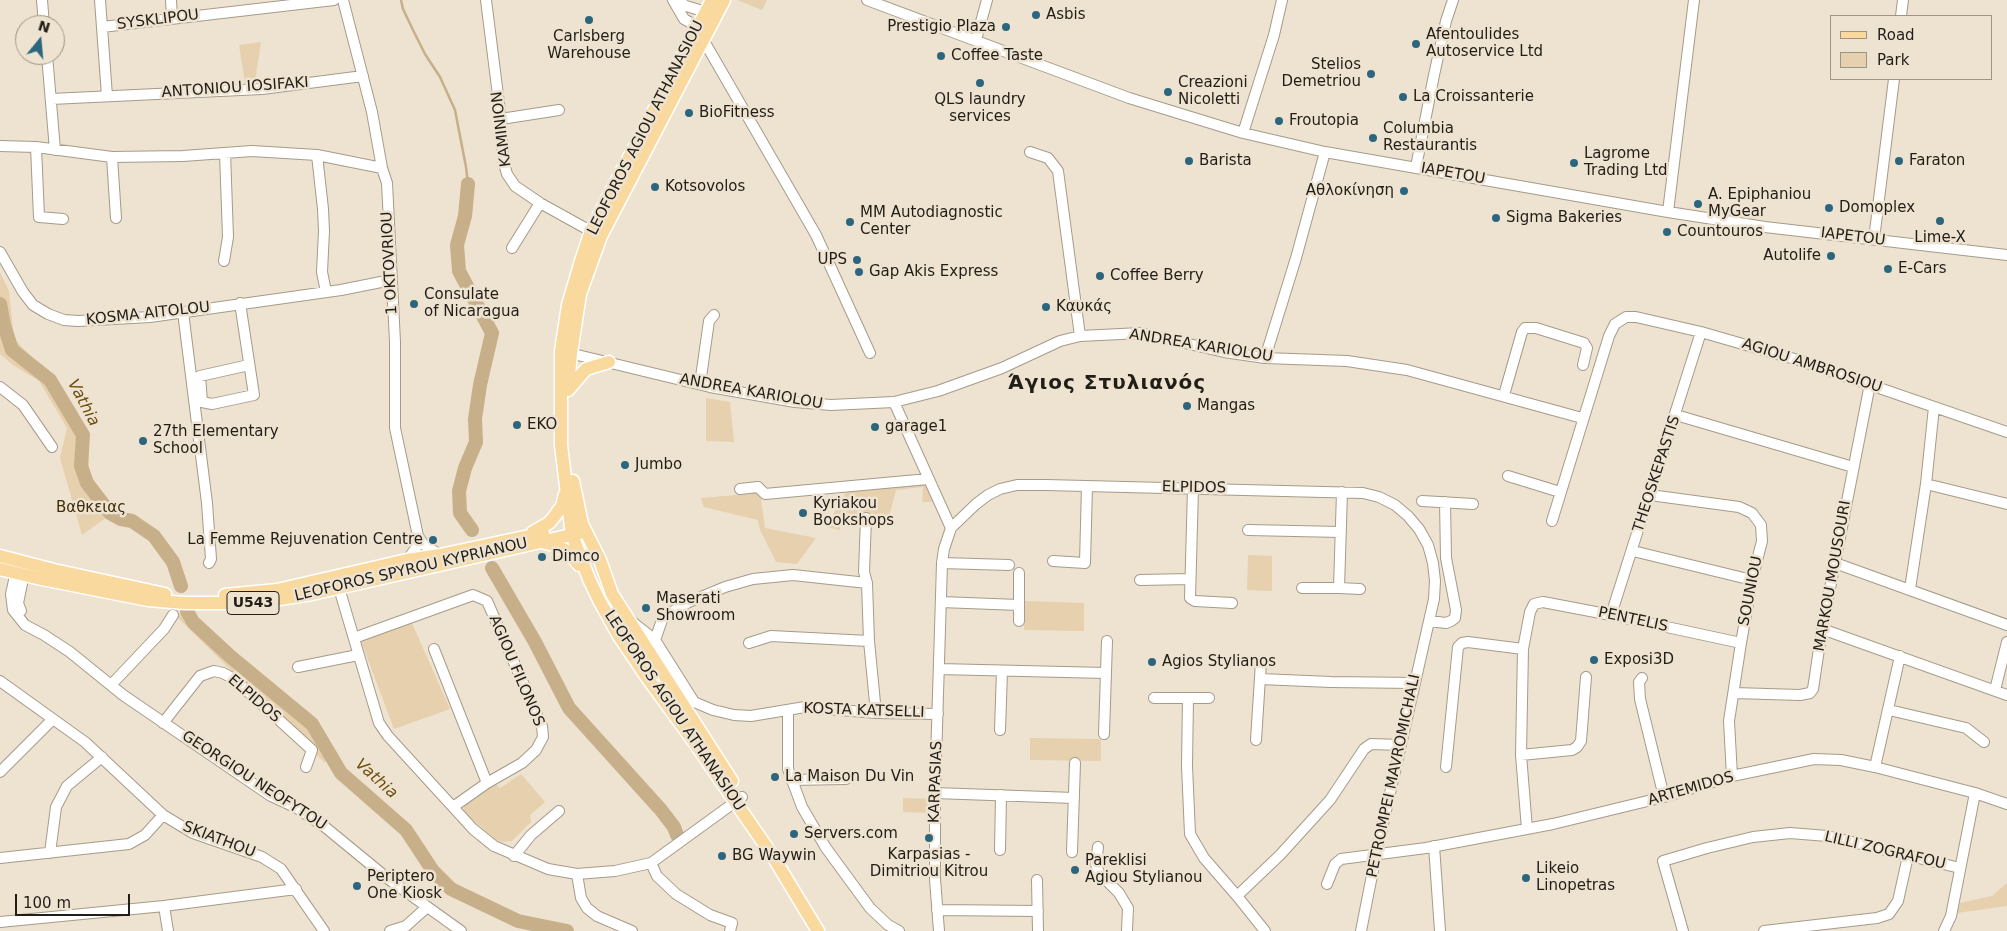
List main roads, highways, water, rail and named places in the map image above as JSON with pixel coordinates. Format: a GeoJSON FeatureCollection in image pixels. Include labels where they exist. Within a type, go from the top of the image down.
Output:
{"type":"FeatureCollection","features":[{"type":"Feature","properties":{"kind":"main road","name":"LEOFOROS AGIOU ATHANASIOU"},"geometry":{"type":"LineString","coordinates":[[596,234],[706,37],[724,0]]}},
{"type":"Feature","properties":{"kind":"main road","name":"LEOFOROS AGIOU ATHANASIOU"},"geometry":{"type":"LineString","coordinates":[[709,6],[696,27],[596,234],[568,305],[560,422],[566,485],[589,579],[621,639],[739,799],[807,896],[826,931]]}},
{"type":"Feature","properties":{"kind":"main road","name":"LEOFOROS AGIOU ATHANASIOU"},"geometry":{"type":"LineString","coordinates":[[566,352],[568,457],[578,529],[600,560],[612,594],[625,616],[793,887],[818,931]]}},
{"type":"Feature","properties":{"kind":"main road"},"geometry":{"type":"LineString","coordinates":[[568,390],[586,369],[609,362]]}},
{"type":"Feature","properties":{"kind":"main road"},"geometry":{"type":"LineString","coordinates":[[526,536],[549,524],[565,499],[566,485]]}},
{"type":"Feature","properties":{"kind":"main road","name":"LEOFOROS SPYROU KYPRIANOU"},"geometry":{"type":"LineString","coordinates":[[0,556],[21,568],[121,596],[184,603],[254,603],[339,588],[482,551],[526,536],[578,529]]}},
{"type":"Feature","properties":{"kind":"main road","name":"LEOFOROS SPYROU KYPRIANOU"},"geometry":{"type":"LineString","coordinates":[[0,570],[21,568],[149,591],[198,596],[238,595],[277,590],[408,560],[540,542],[578,529]]}},
{"type":"Feature","properties":{"kind":"main road"},"geometry":{"type":"LineString","coordinates":[[540,542],[557,546],[567,551],[577,561],[589,579]]}},
{"type":"Feature","properties":{"kind":"waterway"},"geometry":{"type":"LineString","coordinates":[[401,0],[413,30],[425,54],[440,77],[455,110],[468,184]]}},
{"type":"Feature","properties":{"kind":"waterway"},"geometry":{"type":"LineString","coordinates":[[468,184],[465,216],[457,245],[459,271],[492,333],[480,385],[475,419],[476,442],[465,468],[459,491],[460,513],[472,530]]}},
{"type":"Feature","properties":{"kind":"waterway","name":"Vathia"},"geometry":{"type":"LineString","coordinates":[[0,304],[12,350],[50,380],[83,435],[81,466],[87,483],[110,513],[121,519],[132,521],[154,536],[173,562],[181,586]]}},
{"type":"Feature","properties":{"kind":"waterway"},"geometry":{"type":"LineString","coordinates":[[492,568],[535,642],[569,708],[661,810],[674,827],[677,835]]}},
{"type":"Feature","properties":{"kind":"waterway","name":"Vathia"},"geometry":{"type":"LineString","coordinates":[[187,611],[193,622],[231,657],[312,724],[341,773],[406,830],[433,871],[451,889],[518,921],[567,931]]}},
{"type":"Feature","properties":{"kind":"place","name":"Asbis"},"geometry":{"type":"Point","coordinates":[1036,15]}},
{"type":"Feature","properties":{"kind":"place","name":"Carlsberg Warehouse"},"geometry":{"type":"Point","coordinates":[589,20]}},
{"type":"Feature","properties":{"kind":"place","name":"Prestigio Plaza"},"geometry":{"type":"Point","coordinates":[1006,27]}},
{"type":"Feature","properties":{"kind":"place","name":"Afentoulides Autoservice Ltd"},"geometry":{"type":"Point","coordinates":[1416,44]}},
{"type":"Feature","properties":{"kind":"place","name":"Coffee Taste"},"geometry":{"type":"Point","coordinates":[941,56]}},
{"type":"Feature","properties":{"kind":"place","name":"Stelios Demetriou"},"geometry":{"type":"Point","coordinates":[1371,74]}},
{"type":"Feature","properties":{"kind":"place","name":"QLS laundry services"},"geometry":{"type":"Point","coordinates":[980,83]}},
{"type":"Feature","properties":{"kind":"place","name":"Creazioni Nicoletti"},"geometry":{"type":"Point","coordinates":[1168,92]}},
{"type":"Feature","properties":{"kind":"place","name":"La Croissanterie"},"geometry":{"type":"Point","coordinates":[1403,97]}},
{"type":"Feature","properties":{"kind":"place","name":"BioFitness"},"geometry":{"type":"Point","coordinates":[689,113]}},
{"type":"Feature","properties":{"kind":"place","name":"Froutopia"},"geometry":{"type":"Point","coordinates":[1279,121]}},
{"type":"Feature","properties":{"kind":"place","name":"Columbia Restaurantis"},"geometry":{"type":"Point","coordinates":[1373,138]}},
{"type":"Feature","properties":{"kind":"place","name":"Barista"},"geometry":{"type":"Point","coordinates":[1189,161]}},
{"type":"Feature","properties":{"kind":"place","name":"Faraton"},"geometry":{"type":"Point","coordinates":[1899,161]}},
{"type":"Feature","properties":{"kind":"place","name":"Lagrome Trading Ltd"},"geometry":{"type":"Point","coordinates":[1574,163]}},
{"type":"Feature","properties":{"kind":"place","name":"Kotsovolos"},"geometry":{"type":"Point","coordinates":[655,187]}},
{"type":"Feature","properties":{"kind":"place","name":"Αθλοκίνηση"},"geometry":{"type":"Point","coordinates":[1404,191]}},
{"type":"Feature","properties":{"kind":"place","name":"A. Epiphaniou MyGear"},"geometry":{"type":"Point","coordinates":[1698,204]}},
{"type":"Feature","properties":{"kind":"place","name":"Domoplex"},"geometry":{"type":"Point","coordinates":[1829,208]}},
{"type":"Feature","properties":{"kind":"place","name":"Sigma Bakeries"},"geometry":{"type":"Point","coordinates":[1496,218]}},
{"type":"Feature","properties":{"kind":"place","name":"Lime-X"},"geometry":{"type":"Point","coordinates":[1940,221]}},
{"type":"Feature","properties":{"kind":"place","name":"MM Autodiagnostic Center"},"geometry":{"type":"Point","coordinates":[850,222]}},
{"type":"Feature","properties":{"kind":"place","name":"Countouros"},"geometry":{"type":"Point","coordinates":[1667,232]}},
{"type":"Feature","properties":{"kind":"place","name":"Autolife"},"geometry":{"type":"Point","coordinates":[1831,256]}},
{"type":"Feature","properties":{"kind":"place","name":"UPS"},"geometry":{"type":"Point","coordinates":[857,260]}},
{"type":"Feature","properties":{"kind":"place","name":"E-Cars"},"geometry":{"type":"Point","coordinates":[1888,269]}},
{"type":"Feature","properties":{"kind":"place","name":"Gap Akis Express"},"geometry":{"type":"Point","coordinates":[859,272]}},
{"type":"Feature","properties":{"kind":"place","name":"Coffee Berry"},"geometry":{"type":"Point","coordinates":[1100,276]}},
{"type":"Feature","properties":{"kind":"place","name":"Consulate of Nicaragua"},"geometry":{"type":"Point","coordinates":[414,304]}},
{"type":"Feature","properties":{"kind":"place","name":"Καυκάς"},"geometry":{"type":"Point","coordinates":[1046,307]}},
{"type":"Feature","properties":{"kind":"place","name":"Mangas"},"geometry":{"type":"Point","coordinates":[1187,406]}},
{"type":"Feature","properties":{"kind":"place","name":"EKO"},"geometry":{"type":"Point","coordinates":[517,425]}},
{"type":"Feature","properties":{"kind":"place","name":"garage1"},"geometry":{"type":"Point","coordinates":[875,427]}},
{"type":"Feature","properties":{"kind":"place","name":"27th Elementary School"},"geometry":{"type":"Point","coordinates":[143,441]}},
{"type":"Feature","properties":{"kind":"place","name":"Jumbo"},"geometry":{"type":"Point","coordinates":[625,465]}},
{"type":"Feature","properties":{"kind":"place","name":"Kyriakou Bookshops"},"geometry":{"type":"Point","coordinates":[803,513]}},
{"type":"Feature","properties":{"kind":"place","name":"La Femme Rejuvenation Centre"},"geometry":{"type":"Point","coordinates":[433,540]}},
{"type":"Feature","properties":{"kind":"place","name":"Dimco"},"geometry":{"type":"Point","coordinates":[542,557]}},
{"type":"Feature","properties":{"kind":"place","name":"Maserati Showroom"},"geometry":{"type":"Point","coordinates":[646,608]}},
{"type":"Feature","properties":{"kind":"place","name":"Exposi3D"},"geometry":{"type":"Point","coordinates":[1594,660]}},
{"type":"Feature","properties":{"kind":"place","name":"Agios Stylianos"},"geometry":{"type":"Point","coordinates":[1152,662]}},
{"type":"Feature","properties":{"kind":"place","name":"La Maison Du Vin"},"geometry":{"type":"Point","coordinates":[775,777]}},
{"type":"Feature","properties":{"kind":"place","name":"Servers.com"},"geometry":{"type":"Point","coordinates":[794,834]}},
{"type":"Feature","properties":{"kind":"place","name":"Karpasias - Dimitriou Kitrou"},"geometry":{"type":"Point","coordinates":[929,838]}},
{"type":"Feature","properties":{"kind":"place","name":"BG Waywin"},"geometry":{"type":"Point","coordinates":[722,856]}},
{"type":"Feature","properties":{"kind":"place","name":"Pareklisi Agiou Stylianou"},"geometry":{"type":"Point","coordinates":[1075,870]}},
{"type":"Feature","properties":{"kind":"place","name":"Likeio Linopetras"},"geometry":{"type":"Point","coordinates":[1526,878]}},
{"type":"Feature","properties":{"kind":"place","name":"Periptero One Kiosk"},"geometry":{"type":"Point","coordinates":[357,886]}},
{"type":"Feature","properties":{"kind":"district","name":"Άγιος Στυλιανός"},"geometry":{"type":"Point","coordinates":[1107,384]}},
{"type":"Feature","properties":{"kind":"park label","name":"Βαθκειας"},"geometry":{"type":"Point","coordinates":[91,508]}}]}
